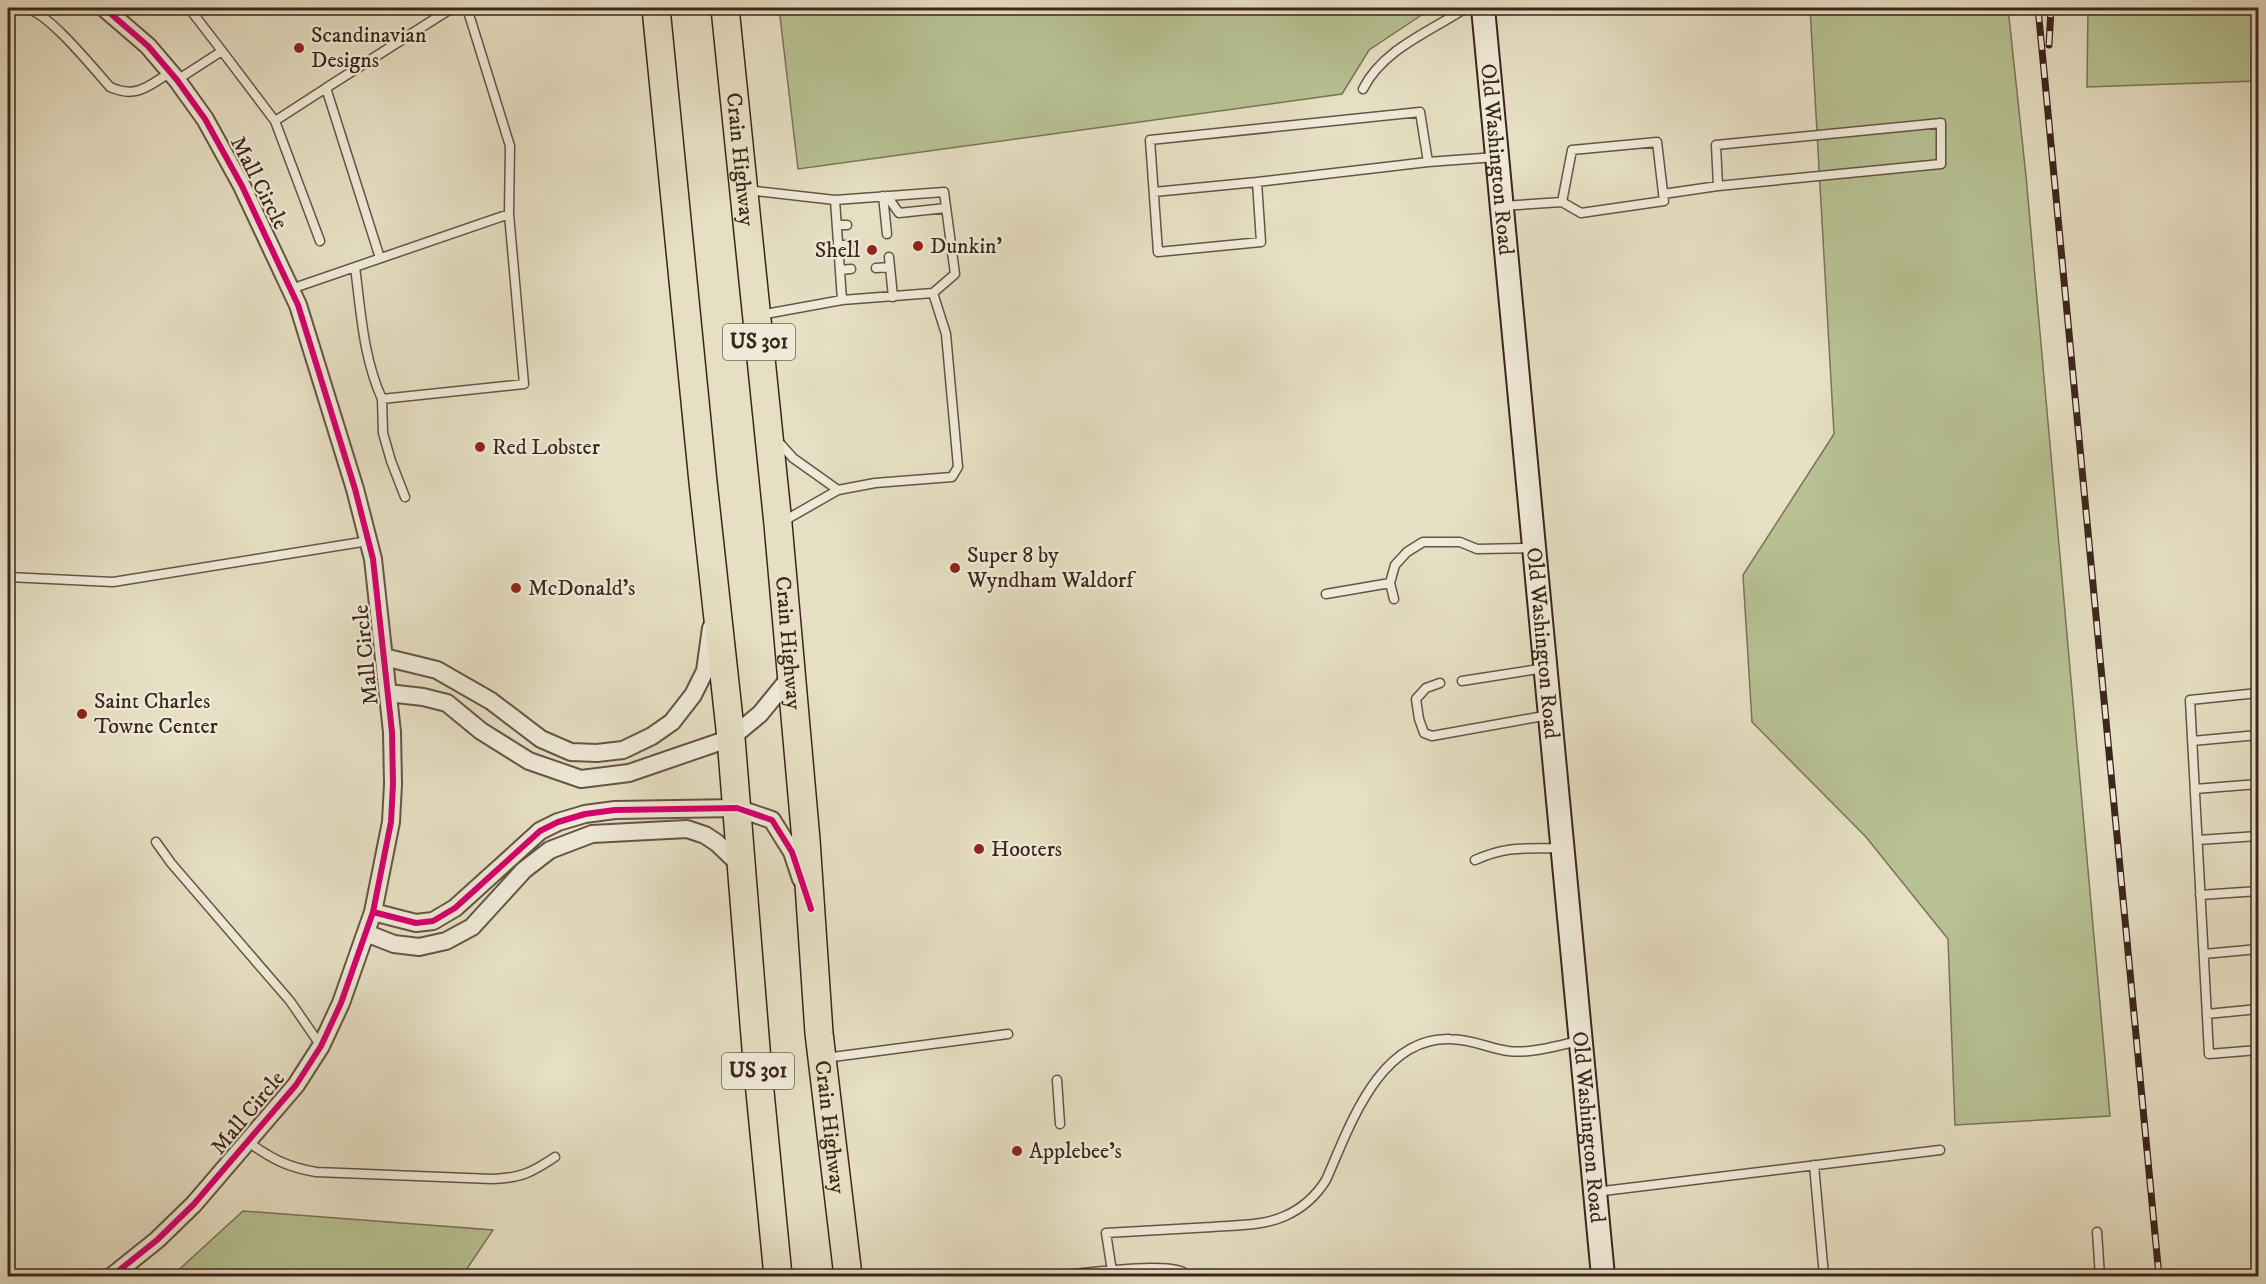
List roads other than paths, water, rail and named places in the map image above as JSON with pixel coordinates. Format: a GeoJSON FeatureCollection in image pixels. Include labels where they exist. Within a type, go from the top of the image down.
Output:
{"type":"FeatureCollection","features":[{"type":"Feature","properties":{"kind":"highway","name":"US 301"},"geometry":{"type":"LineString","coordinates":[[656,8],[731,738],[757,1061],[778,1276]]}},
{"type":"Feature","properties":{"kind":"highway","name":"Crain Highway"},"geometry":{"type":"LineString","coordinates":[[725,8],[778,524],[822,1059],[848,1276]]}},
{"type":"Feature","properties":{"kind":"main road","name":"Old Washington Road"},"geometry":{"type":"LineString","coordinates":[[1483,8],[1603,1276]]}},
{"type":"Feature","properties":{"kind":"street","name":"Mall Circle"},"geometry":{"type":"LineString","coordinates":[[104,8],[148,46],[174,76],[205,119],[242,186],[298,305],[373,559],[393,742],[391,822],[373,912],[341,1003],[321,1046],[296,1085],[248,1142],[176,1221],[130,1264],[112,1276]]}},
{"type":"Feature","properties":{"kind":"street"},"geometry":{"type":"LineString","coordinates":[[384,657],[437,670],[447,675],[491,701],[541,738],[571,752],[597,753],[623,750],[652,736],[672,722],[693,695],[705,671],[715,597]]}},
{"type":"Feature","properties":{"kind":"street"},"geometry":{"type":"LineString","coordinates":[[388,693],[423,697],[447,703],[481,731],[529,761],[581,779],[629,773],[731,738],[760,714],[791,676]]}},
{"type":"Feature","properties":{"kind":"street"},"geometry":{"type":"LineString","coordinates":[[373,912],[416,923],[433,921],[455,908],[532,836],[549,826],[573,817],[615,810],[737,808],[772,820],[792,852],[811,909]]}},
{"type":"Feature","properties":{"kind":"street"},"geometry":{"type":"LineString","coordinates":[[366,933],[394,944],[419,947],[446,941],[472,927],[524,870],[550,850],[592,834],[687,829],[711,839],[741,866]]}},
{"type":"Feature","properties":{"kind":"lane"},"geometry":{"type":"LineString","coordinates":[[26,8],[34,10],[52,24],[110,87],[131,93],[174,76],[222,51]]}},
{"type":"Feature","properties":{"kind":"lane"},"geometry":{"type":"LineString","coordinates":[[189,8],[275,121],[320,241]]}},
{"type":"Feature","properties":{"kind":"lane"},"geometry":{"type":"LineString","coordinates":[[275,121],[452,8]]}},
{"type":"Feature","properties":{"kind":"lane"},"geometry":{"type":"LineString","coordinates":[[382,399],[524,384],[509,214],[510,146],[467,8]]}},
{"type":"Feature","properties":{"kind":"lane"},"geometry":{"type":"LineString","coordinates":[[1363,89],[1368,79],[1389,58],[1424,32],[1440,25],[1466,8]]}},
{"type":"Feature","properties":{"kind":"lane"},"geometry":{"type":"LineString","coordinates":[[326,88],[380,258]]}},
{"type":"Feature","properties":{"kind":"lane"},"geometry":{"type":"LineString","coordinates":[[1257,182],[1261,242],[1158,252],[1150,141],[1420,112],[1428,162]]}},
{"type":"Feature","properties":{"kind":"lane"},"geometry":{"type":"LineString","coordinates":[[1663,194],[1718,186],[1941,164],[1941,123],[1716,145],[1718,186]]}},
{"type":"Feature","properties":{"kind":"lane"},"geometry":{"type":"LineString","coordinates":[[1501,206],[1562,202],[1581,213],[1664,201],[1657,142],[1572,150],[1562,202]]}},
{"type":"Feature","properties":{"kind":"lane"},"geometry":{"type":"LineString","coordinates":[[1154,192],[1428,162],[1497,157]]}},
{"type":"Feature","properties":{"kind":"lane"},"geometry":{"type":"LineString","coordinates":[[743,190],[835,200],[944,192],[955,274],[933,293],[842,300],[756,316]]}},
{"type":"Feature","properties":{"kind":"lane"},"geometry":{"type":"LineString","coordinates":[[885,196],[899,213],[946,208]]}},
{"type":"Feature","properties":{"kind":"lane"},"geometry":{"type":"LineString","coordinates":[[885,196],[887,234]]}},
{"type":"Feature","properties":{"kind":"lane"},"geometry":{"type":"LineString","coordinates":[[835,200],[842,300]]}},
{"type":"Feature","properties":{"kind":"lane"},"geometry":{"type":"LineString","coordinates":[[291,289],[509,214]]}},
{"type":"Feature","properties":{"kind":"lane"},"geometry":{"type":"LineString","coordinates":[[837,225],[847,225]]}},
{"type":"Feature","properties":{"kind":"lane"},"geometry":{"type":"LineString","coordinates":[[838,245],[849,244]]}},
{"type":"Feature","properties":{"kind":"lane"},"geometry":{"type":"LineString","coordinates":[[889,257],[893,297]]}},
{"type":"Feature","properties":{"kind":"lane"},"geometry":{"type":"LineString","coordinates":[[355,267],[366,353],[372,378],[382,399],[384,433],[391,461],[405,497]]}},
{"type":"Feature","properties":{"kind":"lane"},"geometry":{"type":"LineString","coordinates":[[876,268],[890,267]]}},
{"type":"Feature","properties":{"kind":"lane"},"geometry":{"type":"LineString","coordinates":[[840,270],[851,269]]}},
{"type":"Feature","properties":{"kind":"lane"},"geometry":{"type":"LineString","coordinates":[[778,524],[838,490],[875,483],[952,477],[956,473],[958,466],[946,334],[933,293]]}},
{"type":"Feature","properties":{"kind":"lane"},"geometry":{"type":"LineString","coordinates":[[768,429],[794,458],[838,490]]}},
{"type":"Feature","properties":{"kind":"lane"},"geometry":{"type":"LineString","coordinates":[[8,577],[113,582],[368,541]]}},
{"type":"Feature","properties":{"kind":"lane"},"geometry":{"type":"LineString","coordinates":[[1394,599],[1390,583],[1395,565],[1407,552],[1424,542],[1460,543],[1477,549],[1534,548]]}},
{"type":"Feature","properties":{"kind":"lane"},"geometry":{"type":"LineString","coordinates":[[1326,594],[1390,583]]}},
{"type":"Feature","properties":{"kind":"lane"},"geometry":{"type":"LineString","coordinates":[[1462,681],[1545,668]]}},
{"type":"Feature","properties":{"kind":"lane"},"geometry":{"type":"LineString","coordinates":[[1440,683],[1426,688],[1416,699],[1419,719],[1425,733],[1432,736],[1550,715]]}},
{"type":"Feature","properties":{"kind":"lane"},"geometry":{"type":"LineString","coordinates":[[2259,693],[2190,700],[2209,1054],[2259,1050]]}},
{"type":"Feature","properties":{"kind":"lane"},"geometry":{"type":"LineString","coordinates":[[2192,741],[2259,735]]}},
{"type":"Feature","properties":{"kind":"lane"},"geometry":{"type":"LineString","coordinates":[[2195,789],[2259,784]]}},
{"type":"Feature","properties":{"kind":"lane"},"geometry":{"type":"LineString","coordinates":[[2198,840],[2259,836]]}},
{"type":"Feature","properties":{"kind":"lane"},"geometry":{"type":"LineString","coordinates":[[156,842],[171,863],[290,1001],[321,1046]]}},
{"type":"Feature","properties":{"kind":"lane"},"geometry":{"type":"LineString","coordinates":[[1475,860],[1507,849],[1562,848]]}},
{"type":"Feature","properties":{"kind":"lane"},"geometry":{"type":"LineString","coordinates":[[2200,895],[2259,891]]}},
{"type":"Feature","properties":{"kind":"lane"},"geometry":{"type":"LineString","coordinates":[[2204,954],[2259,949]]}},
{"type":"Feature","properties":{"kind":"lane"},"geometry":{"type":"LineString","coordinates":[[2207,1014],[2259,1009]]}},
{"type":"Feature","properties":{"kind":"lane"},"geometry":{"type":"LineString","coordinates":[[822,1059],[1008,1034]]}},
{"type":"Feature","properties":{"kind":"lane"},"geometry":{"type":"LineString","coordinates":[[1112,1271],[1106,1233],[1245,1225],[1273,1221],[1293,1213],[1309,1201],[1326,1180],[1367,1095],[1389,1065],[1409,1048],[1435,1039],[1460,1040],[1509,1051],[1524,1051],[1580,1041]]}},
{"type":"Feature","properties":{"kind":"lane"},"geometry":{"type":"LineString","coordinates":[[1057,1080],[1060,1124]]}},
{"type":"Feature","properties":{"kind":"lane"},"geometry":{"type":"LineString","coordinates":[[248,1142],[273,1160],[293,1168],[327,1172],[511,1178],[526,1175],[555,1157]]}},
{"type":"Feature","properties":{"kind":"lane"},"geometry":{"type":"LineString","coordinates":[[1595,1192],[1940,1150]]}},
{"type":"Feature","properties":{"kind":"lane"},"geometry":{"type":"LineString","coordinates":[[1814,1165],[1824,1276]]}},
{"type":"Feature","properties":{"kind":"lane"},"geometry":{"type":"LineString","coordinates":[[2097,1232],[2100,1276]]}},
{"type":"Feature","properties":{"kind":"lane"},"geometry":{"type":"LineString","coordinates":[[1051,1276],[1176,1269],[1183,1272],[1184,1276]]}},
{"type":"Feature","properties":{"kind":"railway"},"geometry":{"type":"LineString","coordinates":[[2038,8],[2159,1276]]}},
{"type":"Feature","properties":{"kind":"railway"},"geometry":{"type":"LineString","coordinates":[[2049,45],[2051,8]]}},
{"type":"Feature","properties":{"kind":"place","name":"Scandinavian Designs"},"geometry":{"type":"Point","coordinates":[299,48]}},
{"type":"Feature","properties":{"kind":"place","name":"Dunkin'"},"geometry":{"type":"Point","coordinates":[918,246]}},
{"type":"Feature","properties":{"kind":"place","name":"Shell"},"geometry":{"type":"Point","coordinates":[872,250]}},
{"type":"Feature","properties":{"kind":"place","name":"Red Lobster"},"geometry":{"type":"Point","coordinates":[480,447]}},
{"type":"Feature","properties":{"kind":"place","name":"Super 8 by Wyndham Waldorf"},"geometry":{"type":"Point","coordinates":[955,568]}},
{"type":"Feature","properties":{"kind":"place","name":"McDonald's"},"geometry":{"type":"Point","coordinates":[516,588]}},
{"type":"Feature","properties":{"kind":"place","name":"Saint Charles Towne Center"},"geometry":{"type":"Point","coordinates":[82,714]}},
{"type":"Feature","properties":{"kind":"place","name":"Hooters"},"geometry":{"type":"Point","coordinates":[979,849]}},
{"type":"Feature","properties":{"kind":"place","name":"Applebee's"},"geometry":{"type":"Point","coordinates":[1017,1151]}}]}
